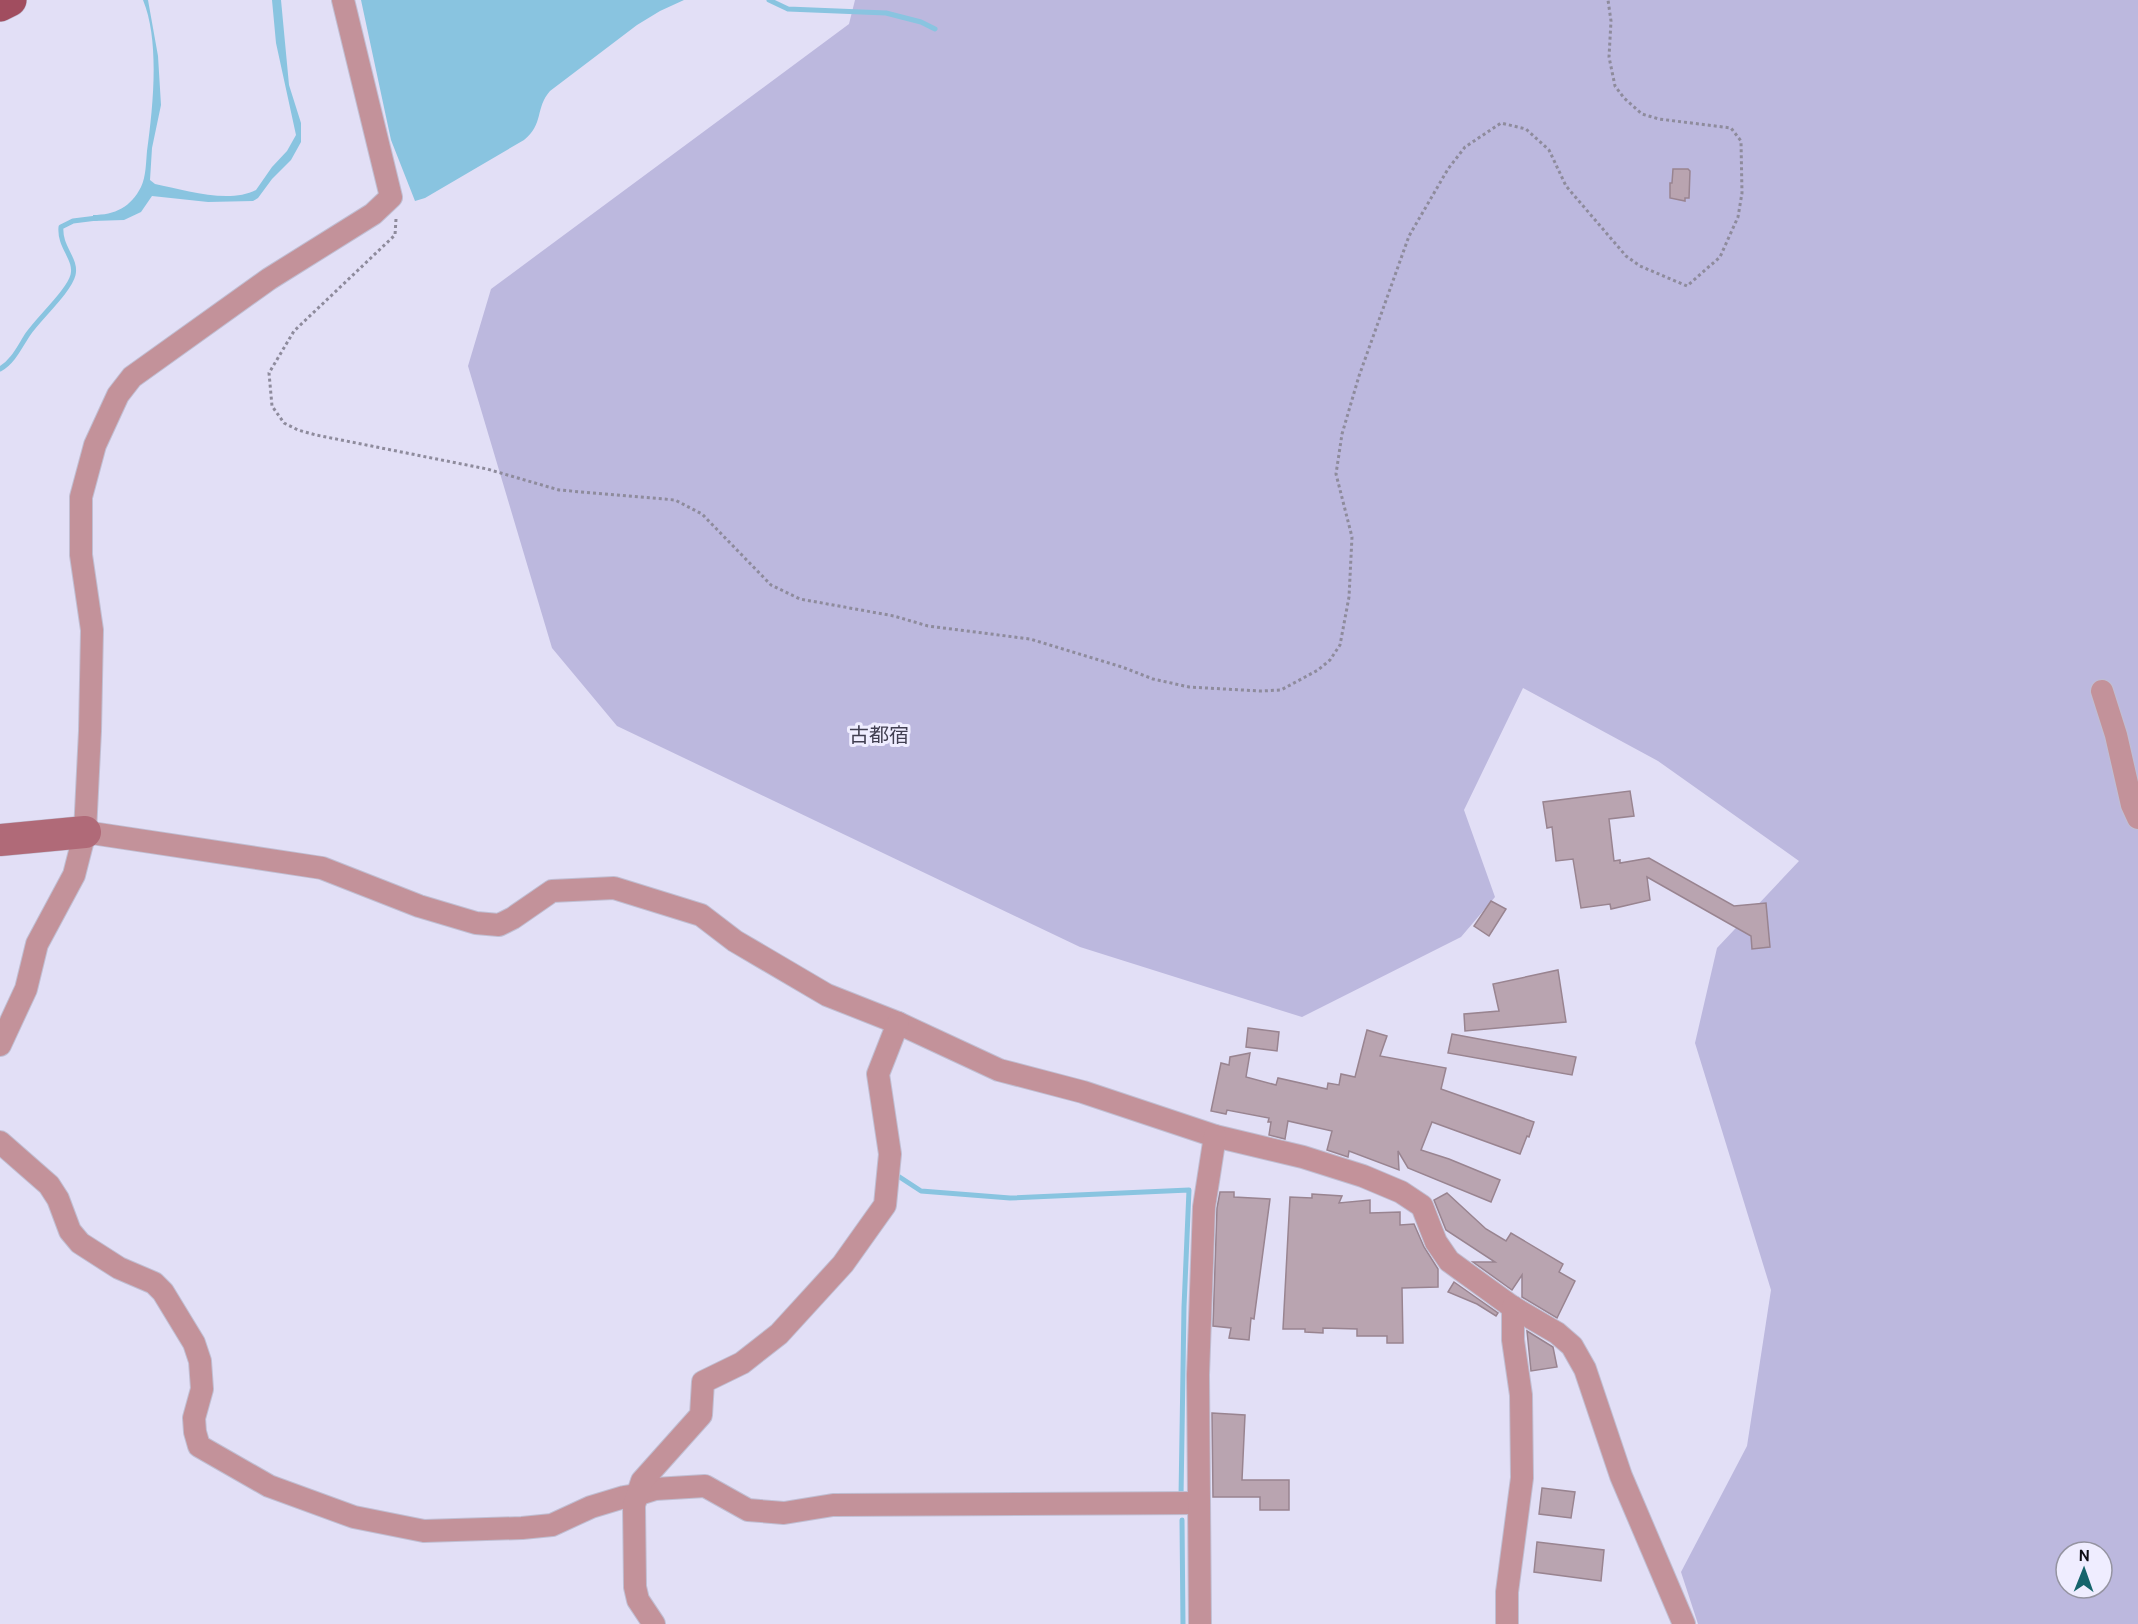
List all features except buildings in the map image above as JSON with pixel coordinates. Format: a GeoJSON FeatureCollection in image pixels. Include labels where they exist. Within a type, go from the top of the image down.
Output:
{"type":"FeatureCollection","features":[{"type":"Feature","properties":{"kind":"main road"},"geometry":{"type":"LineString","coordinates":[[0,5],[10,0]]}},
{"type":"Feature","properties":{"kind":"street"},"geometry":{"type":"LineString","coordinates":[[0,1045],[26,989],[37,944],[74,875],[85,832],[92,630],[81,555],[81,497],[95,446],[118,394],[132,377],[269,279],[373,214],[392,196],[343,0]]}},
{"type":"Feature","properties":{"kind":"street"},"geometry":{"type":"LineString","coordinates":[[2102,691],[2116,735],[2132,805],[2138,818]]}},
{"type":"Feature","properties":{"kind":"street"},"geometry":{"type":"LineString","coordinates":[[0,840],[85,832],[322,868],[419,906],[476,923],[500,925],[552,891],[614,888],[702,915],[735,941],[827,995],[898,1023],[999,1070],[1083,1092],[1215,1137],[1256,1145],[1363,1176],[1401,1192],[1422,1206],[1436,1242],[1449,1261],[1464,1274],[1557,1333],[1572,1346],[1585,1369],[1621,1476],[1684,1624]]}},
{"type":"Feature","properties":{"kind":"street"},"geometry":{"type":"LineString","coordinates":[[654,1624],[638,1600],[635,1587],[634,1505],[636,1495],[642,1481],[701,1415],[703,1382],[742,1363],[779,1334],[843,1264],[885,1205],[890,1154],[878,1074],[898,1023]]}},
{"type":"Feature","properties":{"kind":"street"},"geometry":{"type":"LineString","coordinates":[[1200,1624],[1198,1375],[1204,1207],[1215,1137]]}},
{"type":"Feature","properties":{"kind":"street"},"geometry":{"type":"LineString","coordinates":[[0,1142],[49,1185],[58,1199],[70,1231],[80,1243],[119,1268],[154,1283],[163,1292],[194,1343],[200,1361],[202,1389],[194,1418],[199,1446],[269,1486],[354,1517],[424,1531],[522,1528],[552,1525],[591,1507],[655,1489],[705,1486],[748,1509],[784,1513],[833,1505],[1199,1503]]}},
{"type":"Feature","properties":{"kind":"street"},"geometry":{"type":"LineString","coordinates":[[1507,1624],[1507,1592],[1522,1478],[1521,1395],[1512,1341],[1513,1307]]}},
{"type":"Feature","properties":{"kind":"path"},"geometry":{"type":"LineString","coordinates":[[392,196],[396,221],[395,235],[294,331],[269,373],[272,406],[284,423],[316,435],[487,469],[559,490],[675,500],[702,514],[771,585],[800,599],[894,616],[928,626],[1030,639],[1122,667],[1153,679],[1189,687],[1281,690],[1318,670],[1330,660],[1340,645],[1350,597],[1352,537],[1336,474],[1342,434],[1359,376],[1409,237],[1448,169],[1465,147],[1501,123],[1526,129],[1549,150],[1566,186],[1626,256],[1662,277],[1687,286],[1720,257],[1738,217],[1742,193],[1741,141],[1731,128],[1659,119],[1642,114],[1624,98],[1616,86],[1609,57],[1611,21],[1608,0]]}},
{"type":"Feature","properties":{"kind":"shaded area"},"geometry":{"type":"Polygon","coordinates":[[[855,0],[2138,0],[2138,1624],[1698,1624],[1681,1572],[1747,1446],[1771,1290],[1695,1043],[1717,948],[1799,861],[1658,761],[1523,688],[1464,810],[1495,897],[1461,937],[1302,1017],[1080,947],[617,726],[552,648],[468,366],[491,289],[849,24],[855,0]]]}},
{"type":"Feature","properties":{"kind":"water"},"geometry":{"type":"Polygon","coordinates":[[[143,0],[148,0],[158,56],[161,105],[152,148],[150,180],[155,184],[206,195],[233,196],[256,190],[287,151],[296,135],[276,43],[272,0],[281,0],[289,85],[301,123],[301,142],[291,160],[253,201],[208,202],[152,196],[141,212],[124,220],[93,221],[93,215],[115,211],[127,205],[137,194],[144,179],[154,74],[152,35],[143,0]]]}},
{"type":"Feature","properties":{"kind":"water"},"geometry":{"type":"Polygon","coordinates":[[[361,0],[684,0],[637,25],[550,91],[545,97],[534,128],[524,140],[425,198],[415,201],[391,140],[361,0]]]}},
{"type":"Feature","properties":{"kind":"waterway"},"geometry":{"type":"LineString","coordinates":[[769,0],[788,9],[886,13],[921,22],[935,29]]}},
{"type":"Feature","properties":{"kind":"waterway"},"geometry":{"type":"LineString","coordinates":[[0,369],[12,358],[28,334],[60,296],[73,275],[73,264],[63,241],[61,227],[73,221],[97,218]]}},
{"type":"Feature","properties":{"kind":"waterway"},"geometry":{"type":"LineString","coordinates":[[895,1174],[921,1191],[1010,1198],[1189,1190],[1184,1307],[1181,1497]]}},
{"type":"Feature","properties":{"kind":"waterway"},"geometry":{"type":"LineString","coordinates":[[1182,1520],[1183,1624]]}},
{"type":"Feature","properties":{"kind":"district","name":"古都宿"},"geometry":{"type":"Point","coordinates":[879,735]}}]}
